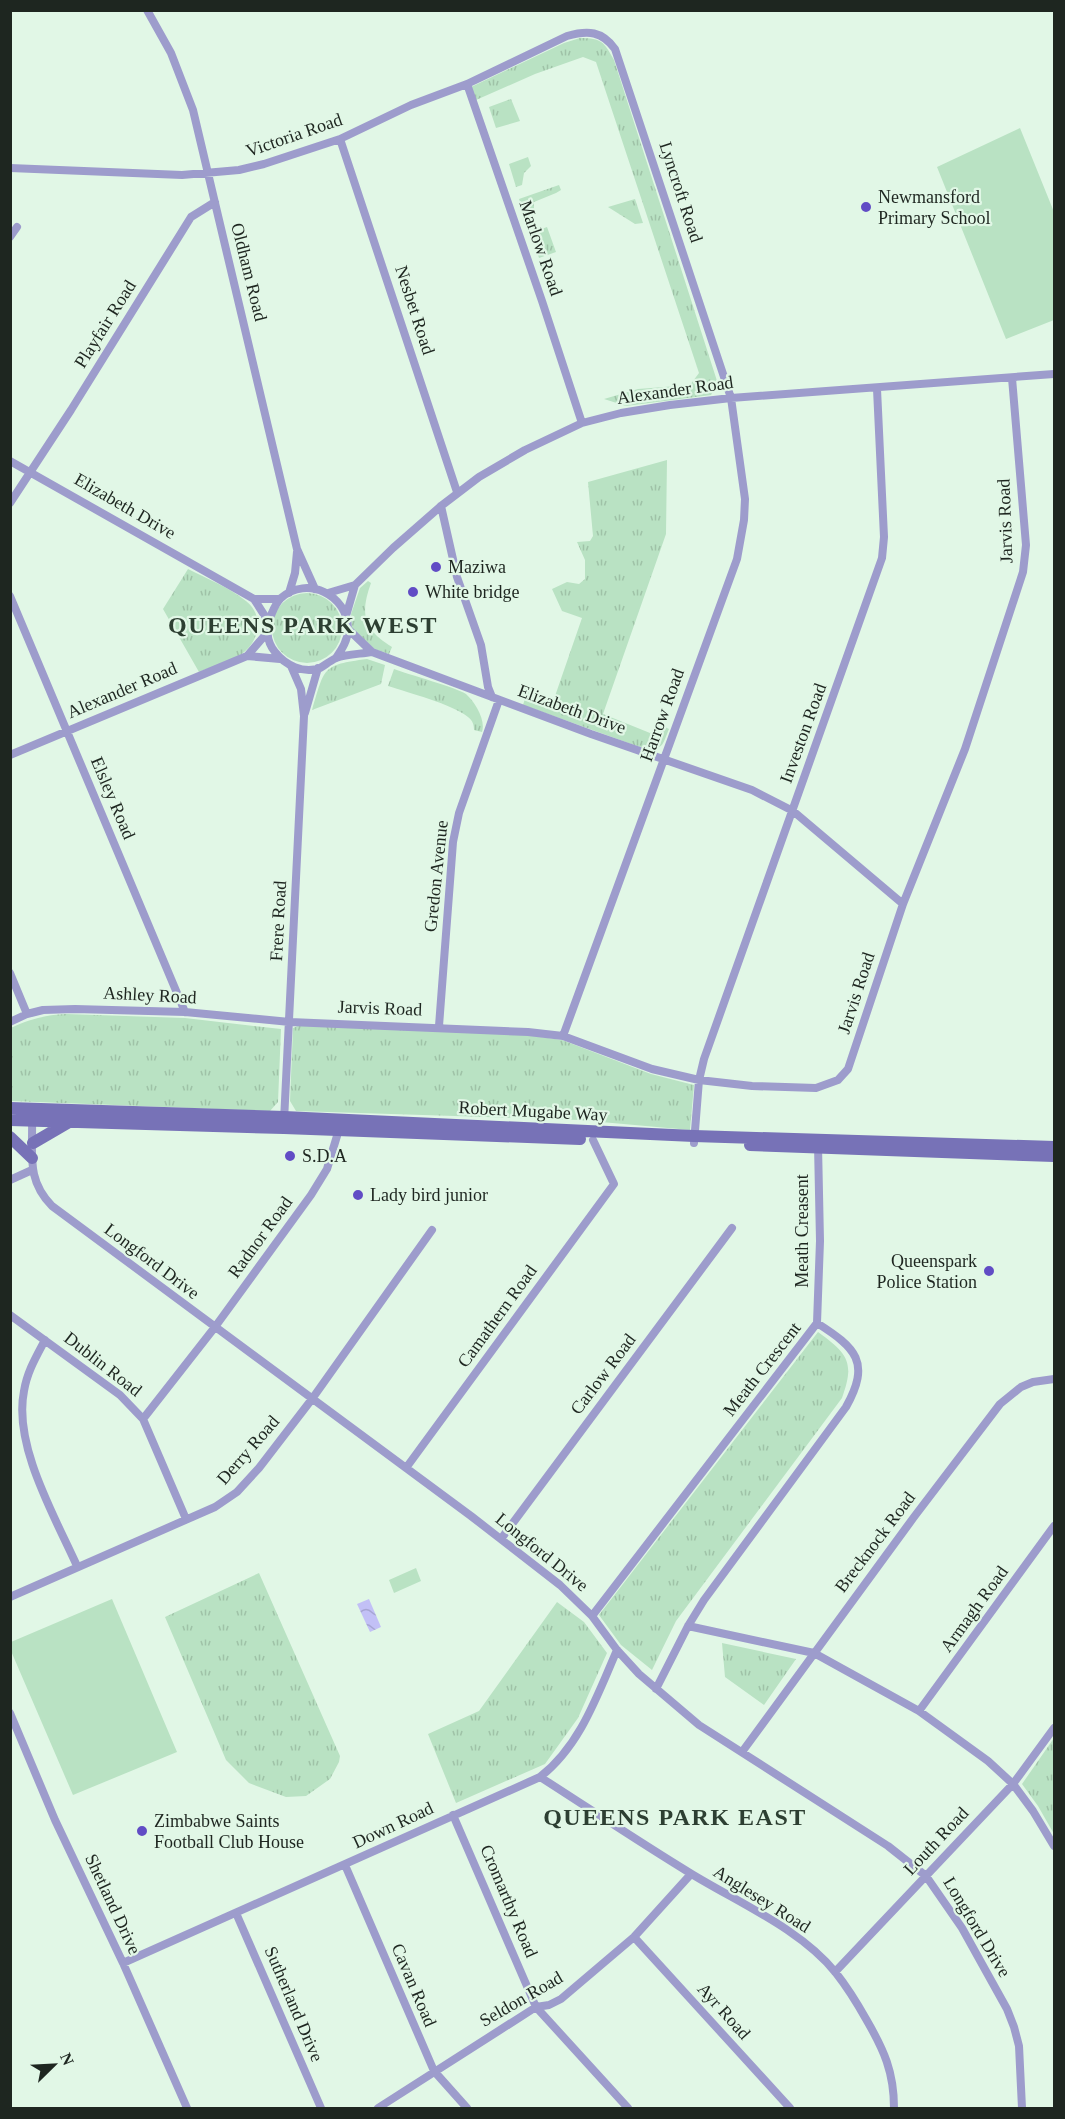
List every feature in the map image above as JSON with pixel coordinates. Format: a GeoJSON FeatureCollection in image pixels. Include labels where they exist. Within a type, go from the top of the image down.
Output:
{"type":"FeatureCollection","features":[{"type":"Feature","properties":{"kind":"main road","name":"Robert Mugabe Way"},"geometry":{"type":"LineString","coordinates":[[10,1109],[69,1116],[284,1122],[593,1140],[694,1140]]}},
{"type":"Feature","properties":{"kind":"main road","name":"Robert Mugabe Way"},"geometry":{"type":"LineString","coordinates":[[10,1120],[69,1116]]}},
{"type":"Feature","properties":{"kind":"main road"},"geometry":{"type":"LineString","coordinates":[[33,1143],[69,1116]]}},
{"type":"Feature","properties":{"kind":"main road","name":"Robert Mugabe Way"},"geometry":{"type":"LineString","coordinates":[[340,1125],[694,1140],[1054,1147]]}},
{"type":"Feature","properties":{"kind":"main road"},"geometry":{"type":"LineString","coordinates":[[10,1137],[32,1164]]}},
{"type":"Feature","properties":{"kind":"main road","name":"Robert Mugabe Way"},"geometry":{"type":"LineString","coordinates":[[818,1143],[1054,1156]]}},
{"type":"Feature","properties":{"kind":"street","name":"Oldham Road"},"geometry":{"type":"LineString","coordinates":[[147,10],[171,53],[193,110],[297,549],[315,589]]}},
{"type":"Feature","properties":{"kind":"street","name":"Lyncroft Road"},"geometry":{"type":"LineString","coordinates":[[567,36],[595,32],[610,42],[618,55],[731,398]]}},
{"type":"Feature","properties":{"kind":"street","name":"Victoria Road"},"geometry":{"type":"LineString","coordinates":[[10,168],[182,175],[239,170],[340,139],[411,105],[467,84],[567,36]]}},
{"type":"Feature","properties":{"kind":"street","name":"Marlow Road"},"geometry":{"type":"LineString","coordinates":[[467,84],[544,305],[582,423]]}},
{"type":"Feature","properties":{"kind":"street","name":"Nesbet Road"},"geometry":{"type":"LineString","coordinates":[[340,139],[458,492]]}},
{"type":"Feature","properties":{"kind":"street","name":"Playfair Road"},"geometry":{"type":"LineString","coordinates":[[30,471],[71,410],[191,217],[215,202]]}},
{"type":"Feature","properties":{"kind":"street"},"geometry":{"type":"LineString","coordinates":[[10,237],[17,227]]}},
{"type":"Feature","properties":{"kind":"street","name":"Alexander Road"},"geometry":{"type":"LineString","coordinates":[[328,593],[355,585],[393,548],[458,492],[525,450],[582,423],[631,411],[731,398],[877,389],[1054,374]]}},
{"type":"Feature","properties":{"kind":"street","name":"Jarvis Road"},"geometry":{"type":"LineString","coordinates":[[290,1022],[440,1026],[563,1036],[652,1069],[699,1080],[752,1086],[816,1088],[829,1085],[842,1077],[848,1069],[903,904],[965,749],[1023,572],[1026,545],[1012,378]]}},
{"type":"Feature","properties":{"kind":"street","name":"Investon Road"},"geometry":{"type":"LineString","coordinates":[[694,1140],[699,1080],[704,1059],[882,558],[884,537],[877,389]]}},
{"type":"Feature","properties":{"kind":"street","name":"Harrow Road"},"geometry":{"type":"LineString","coordinates":[[563,1036],[737,559],[745,499],[738,433],[731,398]]}},
{"type":"Feature","properties":{"kind":"street","name":"Elizabeth Drive"},"geometry":{"type":"LineString","coordinates":[[10,461],[254,599],[267,621]]}},
{"type":"Feature","properties":{"kind":"street"},"geometry":{"type":"LineString","coordinates":[[10,503],[30,471]]}},
{"type":"Feature","properties":{"kind":"street"},"geometry":{"type":"LineString","coordinates":[[441,506],[457,578],[481,645],[488,687],[495,698]]}},
{"type":"Feature","properties":{"kind":"street","name":"Oldham Road"},"geometry":{"type":"LineString","coordinates":[[289,592],[295,573],[297,549]]}},
{"type":"Feature","properties":{"kind":"street","name":"Alexander Road"},"geometry":{"type":"LineString","coordinates":[[346,616],[355,585]]}},
{"type":"Feature","properties":{"kind":"street"},"geometry":{"type":"LineString","coordinates":[[336,658],[345,645],[348,629],[342,607],[328,593],[315,589],[302,588],[289,592],[279,599],[267,621],[267,633],[271,647],[280,659],[291,666],[304,670],[318,668],[336,658],[372,652]]}},
{"type":"Feature","properties":{"kind":"street","name":"Elsley Road"},"geometry":{"type":"LineString","coordinates":[[10,596],[185,1012]]}},
{"type":"Feature","properties":{"kind":"street","name":"Elizabeth Drive"},"geometry":{"type":"LineString","coordinates":[[254,599],[279,599]]}},
{"type":"Feature","properties":{"kind":"street","name":"Elizabeth Drive"},"geometry":{"type":"LineString","coordinates":[[348,629],[372,652],[664,760],[752,790],[793,811],[903,904]]}},
{"type":"Feature","properties":{"kind":"street","name":"Alexander Road"},"geometry":{"type":"LineString","coordinates":[[10,755],[247,656],[267,633]]}},
{"type":"Feature","properties":{"kind":"street","name":"Alexander Road"},"geometry":{"type":"LineString","coordinates":[[247,656],[280,659]]}},
{"type":"Feature","properties":{"kind":"street","name":"Frere Road"},"geometry":{"type":"LineString","coordinates":[[284,1122],[304,716],[301,689],[291,666]]}},
{"type":"Feature","properties":{"kind":"street","name":"Frere Road"},"geometry":{"type":"LineString","coordinates":[[304,716],[318,668]]}},
{"type":"Feature","properties":{"kind":"street","name":"Gredon Avenue"},"geometry":{"type":"LineString","coordinates":[[440,1026],[453,842],[459,813],[495,698]]}},
{"type":"Feature","properties":{"kind":"street"},"geometry":{"type":"LineString","coordinates":[[10,973],[27,1014]]}},
{"type":"Feature","properties":{"kind":"street","name":"Ashley Road"},"geometry":{"type":"LineString","coordinates":[[10,1022],[27,1014],[62,1009],[185,1012],[290,1022]]}},
{"type":"Feature","properties":{"kind":"street"},"geometry":{"type":"LineString","coordinates":[[10,1109],[32,1120]]}},
{"type":"Feature","properties":{"kind":"street","name":"Longford Drive"},"geometry":{"type":"LineString","coordinates":[[32,1120],[32,1164],[36,1185],[52,1206],[501,1539],[568,1592],[592,1616],[617,1650],[639,1674],[699,1725],[888,1846],[926,1876],[962,1928],[1007,2009],[1019,2046],[1022,2109]]}},
{"type":"Feature","properties":{"kind":"street","name":"Radnor Road"},"geometry":{"type":"LineString","coordinates":[[143,1419],[215,1328],[311,1195],[327,1169],[340,1125]]}},
{"type":"Feature","properties":{"kind":"street","name":"Camathern Road"},"geometry":{"type":"LineString","coordinates":[[406,1468],[615,1184],[593,1140]]}},
{"type":"Feature","properties":{"kind":"street","name":"Meath Creasent"},"geometry":{"type":"LineString","coordinates":[[817,1323],[820,1241],[818,1143]]}},
{"type":"Feature","properties":{"kind":"street"},"geometry":{"type":"LineString","coordinates":[[10,1180],[32,1164]]}},
{"type":"Feature","properties":{"kind":"street","name":"Carlow Road"},"geometry":{"type":"LineString","coordinates":[[501,1539],[732,1228]]}},
{"type":"Feature","properties":{"kind":"street","name":"Derry Road"},"geometry":{"type":"LineString","coordinates":[[10,1597],[215,1507],[237,1492],[259,1468],[312,1399],[432,1230]]}},
{"type":"Feature","properties":{"kind":"street","name":"Dublin Road"},"geometry":{"type":"LineString","coordinates":[[10,1315],[120,1395],[135,1409],[143,1419],[186,1519]]}},
{"type":"Feature","properties":{"kind":"street","name":"Meath Crescent"},"geometry":{"type":"LineString","coordinates":[[592,1616],[817,1323],[849,1345],[855,1356],[858,1373],[854,1392],[822,1442],[704,1600],[656,1689]]}},
{"type":"Feature","properties":{"kind":"street"},"geometry":{"type":"LineString","coordinates":[[45,1340],[30,1368],[24,1390],[22,1421],[35,1471],[77,1566]]}},
{"type":"Feature","properties":{"kind":"street","name":"Brecknock Road"},"geometry":{"type":"LineString","coordinates":[[742,1752],[1000,1404],[1021,1387],[1054,1379]]}},
{"type":"Feature","properties":{"kind":"street","name":"Armagh Road"},"geometry":{"type":"LineString","coordinates":[[920,1711],[1054,1526]]}},
{"type":"Feature","properties":{"kind":"street"},"geometry":{"type":"LineString","coordinates":[[688,1626],[814,1653],[920,1711],[988,1761],[1013,1784],[1054,1846]]}},
{"type":"Feature","properties":{"kind":"street","name":"Down Road"},"geometry":{"type":"LineString","coordinates":[[123,1964],[540,1777],[555,1765],[580,1730],[617,1650]]}},
{"type":"Feature","properties":{"kind":"street","name":"Shetland Drive"},"geometry":{"type":"LineString","coordinates":[[10,1713],[55,1820],[123,1964],[187,2109]]}},
{"type":"Feature","properties":{"kind":"street","name":"Louth Road"},"geometry":{"type":"LineString","coordinates":[[835,1972],[1013,1784],[1054,1728]]}},
{"type":"Feature","properties":{"kind":"street","name":"Anglesey Road"},"geometry":{"type":"LineString","coordinates":[[540,1777],[691,1874],[788,1931],[835,1972],[857,2004],[886,2058],[893,2085],[894,2109]]}},
{"type":"Feature","properties":{"kind":"street","name":"Cromarthy Road"},"geometry":{"type":"LineString","coordinates":[[453,1815],[536,2007],[628,2109]]}},
{"type":"Feature","properties":{"kind":"street","name":"Cavan Road"},"geometry":{"type":"LineString","coordinates":[[345,1865],[434,2071],[467,2109]]}},
{"type":"Feature","properties":{"kind":"street","name":"Seldon Road"},"geometry":{"type":"LineString","coordinates":[[378,2109],[536,2007],[561,2000],[634,1936],[691,1874]]}},
{"type":"Feature","properties":{"kind":"street","name":"Sutherland Drive"},"geometry":{"type":"LineString","coordinates":[[236,1913],[321,2109]]}},
{"type":"Feature","properties":{"kind":"street","name":"Ayr Road"},"geometry":{"type":"LineString","coordinates":[[634,1936],[790,2109]]}},
{"type":"Feature","properties":{"kind":"green space"},"geometry":{"type":"Polygon","coordinates":[[[580,38],[602,42],[614,60],[718,384],[711,395],[626,406],[604,399],[638,389],[690,385],[699,373],[596,62],[583,57],[535,74],[476,100],[471,87],[564,43],[580,38]]]}},
{"type":"Feature","properties":{"kind":"green space"},"geometry":{"type":"Polygon","coordinates":[[[511,99],[520,121],[496,128],[489,107],[511,99]]]}},
{"type":"Feature","properties":{"kind":"green space"},"geometry":{"type":"Polygon","coordinates":[[[1020,128],[1054,212],[1054,320],[1006,339],[937,167],[1020,128]]]}},
{"type":"Feature","properties":{"kind":"green space"},"geometry":{"type":"Polygon","coordinates":[[[528,157],[531,166],[524,173],[522,185],[516,187],[509,164],[528,157]]]}},
{"type":"Feature","properties":{"kind":"green space"},"geometry":{"type":"Polygon","coordinates":[[[559,185],[561,190],[534,202],[534,214],[526,218],[519,199],[559,185]]]}},
{"type":"Feature","properties":{"kind":"green space"},"geometry":{"type":"Polygon","coordinates":[[[635,199],[643,223],[635,224],[608,207],[635,199]]]}},
{"type":"Feature","properties":{"kind":"green space"},"geometry":{"type":"Polygon","coordinates":[[[547,227],[556,252],[539,258],[531,233],[547,227]]]}},
{"type":"Feature","properties":{"kind":"green space"},"geometry":{"type":"Polygon","coordinates":[[[667,460],[666,534],[603,714],[650,733],[663,726],[669,729],[660,747],[648,750],[523,705],[528,689],[554,699],[582,618],[562,611],[552,589],[567,582],[579,584],[585,579],[585,560],[577,542],[590,541],[593,536],[588,482],[667,460]]]}},
{"type":"Feature","properties":{"kind":"green space"},"geometry":{"type":"Polygon","coordinates":[[[188,569],[240,596],[256,613],[258,627],[249,648],[243,653],[199,672],[163,609],[188,569]]]}},
{"type":"Feature","properties":{"kind":"green space"},"geometry":{"type":"Polygon","coordinates":[[[368,581],[371,583],[366,604],[366,620],[375,634],[392,647],[389,654],[374,649],[352,628],[351,614],[360,588],[368,581]]]}},
{"type":"Feature","properties":{"kind":"green space"},"geometry":{"type":"Polygon","coordinates":[[[307,593],[320,596],[332,603],[339,615],[342,628],[339,641],[332,653],[320,660],[307,663],[294,660],[282,653],[275,641],[272,628],[275,615],[282,603],[294,596],[307,593]]]}},
{"type":"Feature","properties":{"kind":"green space"},"geometry":{"type":"Polygon","coordinates":[[[367,659],[385,665],[381,684],[312,710],[327,671],[341,664],[367,659]]]}},
{"type":"Feature","properties":{"kind":"green space"},"geometry":{"type":"Polygon","coordinates":[[[394,669],[466,694],[479,712],[482,732],[474,730],[473,723],[461,712],[430,699],[388,686],[394,669]]]}},
{"type":"Feature","properties":{"kind":"green space"},"geometry":{"type":"Polygon","coordinates":[[[66,1014],[185,1018],[281,1029],[278,1102],[270,1111],[11,1101],[11,1028],[38,1018],[66,1014]]]}},
{"type":"Feature","properties":{"kind":"green space"},"geometry":{"type":"Polygon","coordinates":[[[300,1025],[527,1035],[562,1040],[651,1074],[694,1085],[690,1130],[579,1120],[296,1111],[290,1101],[293,1028],[300,1025]]]}},
{"type":"Feature","properties":{"kind":"green space"},"geometry":{"type":"Polygon","coordinates":[[[818,1332],[842,1353],[846,1360],[848,1376],[842,1398],[676,1621],[652,1670],[621,1645],[599,1615],[818,1332]]]}},
{"type":"Feature","properties":{"kind":"green space"},"geometry":{"type":"Polygon","coordinates":[[[416,1568],[421,1581],[394,1593],[389,1580],[416,1568]]]}},
{"type":"Feature","properties":{"kind":"green space"},"geometry":{"type":"Polygon","coordinates":[[[259,1573],[340,1756],[330,1779],[306,1796],[286,1797],[249,1783],[226,1760],[165,1617],[259,1573]]]}},
{"type":"Feature","properties":{"kind":"green space"},"geometry":{"type":"Polygon","coordinates":[[[112,1599],[177,1752],[73,1795],[11,1651],[11,1642],[112,1599]]]}},
{"type":"Feature","properties":{"kind":"green space"},"geometry":{"type":"Polygon","coordinates":[[[557,1602],[584,1622],[607,1653],[578,1718],[545,1764],[456,1803],[428,1734],[479,1711],[557,1602]]]}},
{"type":"Feature","properties":{"kind":"green space"},"geometry":{"type":"Polygon","coordinates":[[[722,1643],[796,1659],[764,1705],[725,1677],[722,1643]]]}},
{"type":"Feature","properties":{"kind":"green space"},"geometry":{"type":"Polygon","coordinates":[[[1054,1738],[1054,1834],[1022,1784],[1054,1738]]]}},
{"type":"Feature","properties":{"kind":"water"},"geometry":{"type":"Polygon","coordinates":[[[369,1599],[381,1627],[370,1632],[357,1604],[369,1599]]]}},
{"type":"Feature","properties":{"kind":"place","name":"Newmansford Primary School"},"geometry":{"type":"Point","coordinates":[866,207]}},
{"type":"Feature","properties":{"kind":"place","name":"Maziwa"},"geometry":{"type":"Point","coordinates":[436,567]}},
{"type":"Feature","properties":{"kind":"place","name":"White bridge"},"geometry":{"type":"Point","coordinates":[413,592]}},
{"type":"Feature","properties":{"kind":"place","name":"S.D.A"},"geometry":{"type":"Point","coordinates":[290,1156]}},
{"type":"Feature","properties":{"kind":"place","name":"Lady bird junior"},"geometry":{"type":"Point","coordinates":[358,1195]}},
{"type":"Feature","properties":{"kind":"place","name":"Queenspark Police Station"},"geometry":{"type":"Point","coordinates":[989,1271]}},
{"type":"Feature","properties":{"kind":"place","name":"Zimbabwe Saints Football Club House"},"geometry":{"type":"Point","coordinates":[142,1831]}},
{"type":"Feature","properties":{"kind":"district","name":"QUEENS PARK WEST"},"geometry":{"type":"Point","coordinates":[303,625]}},
{"type":"Feature","properties":{"kind":"district","name":"QUEENS PARK EAST"},"geometry":{"type":"Point","coordinates":[675,1817]}}]}
